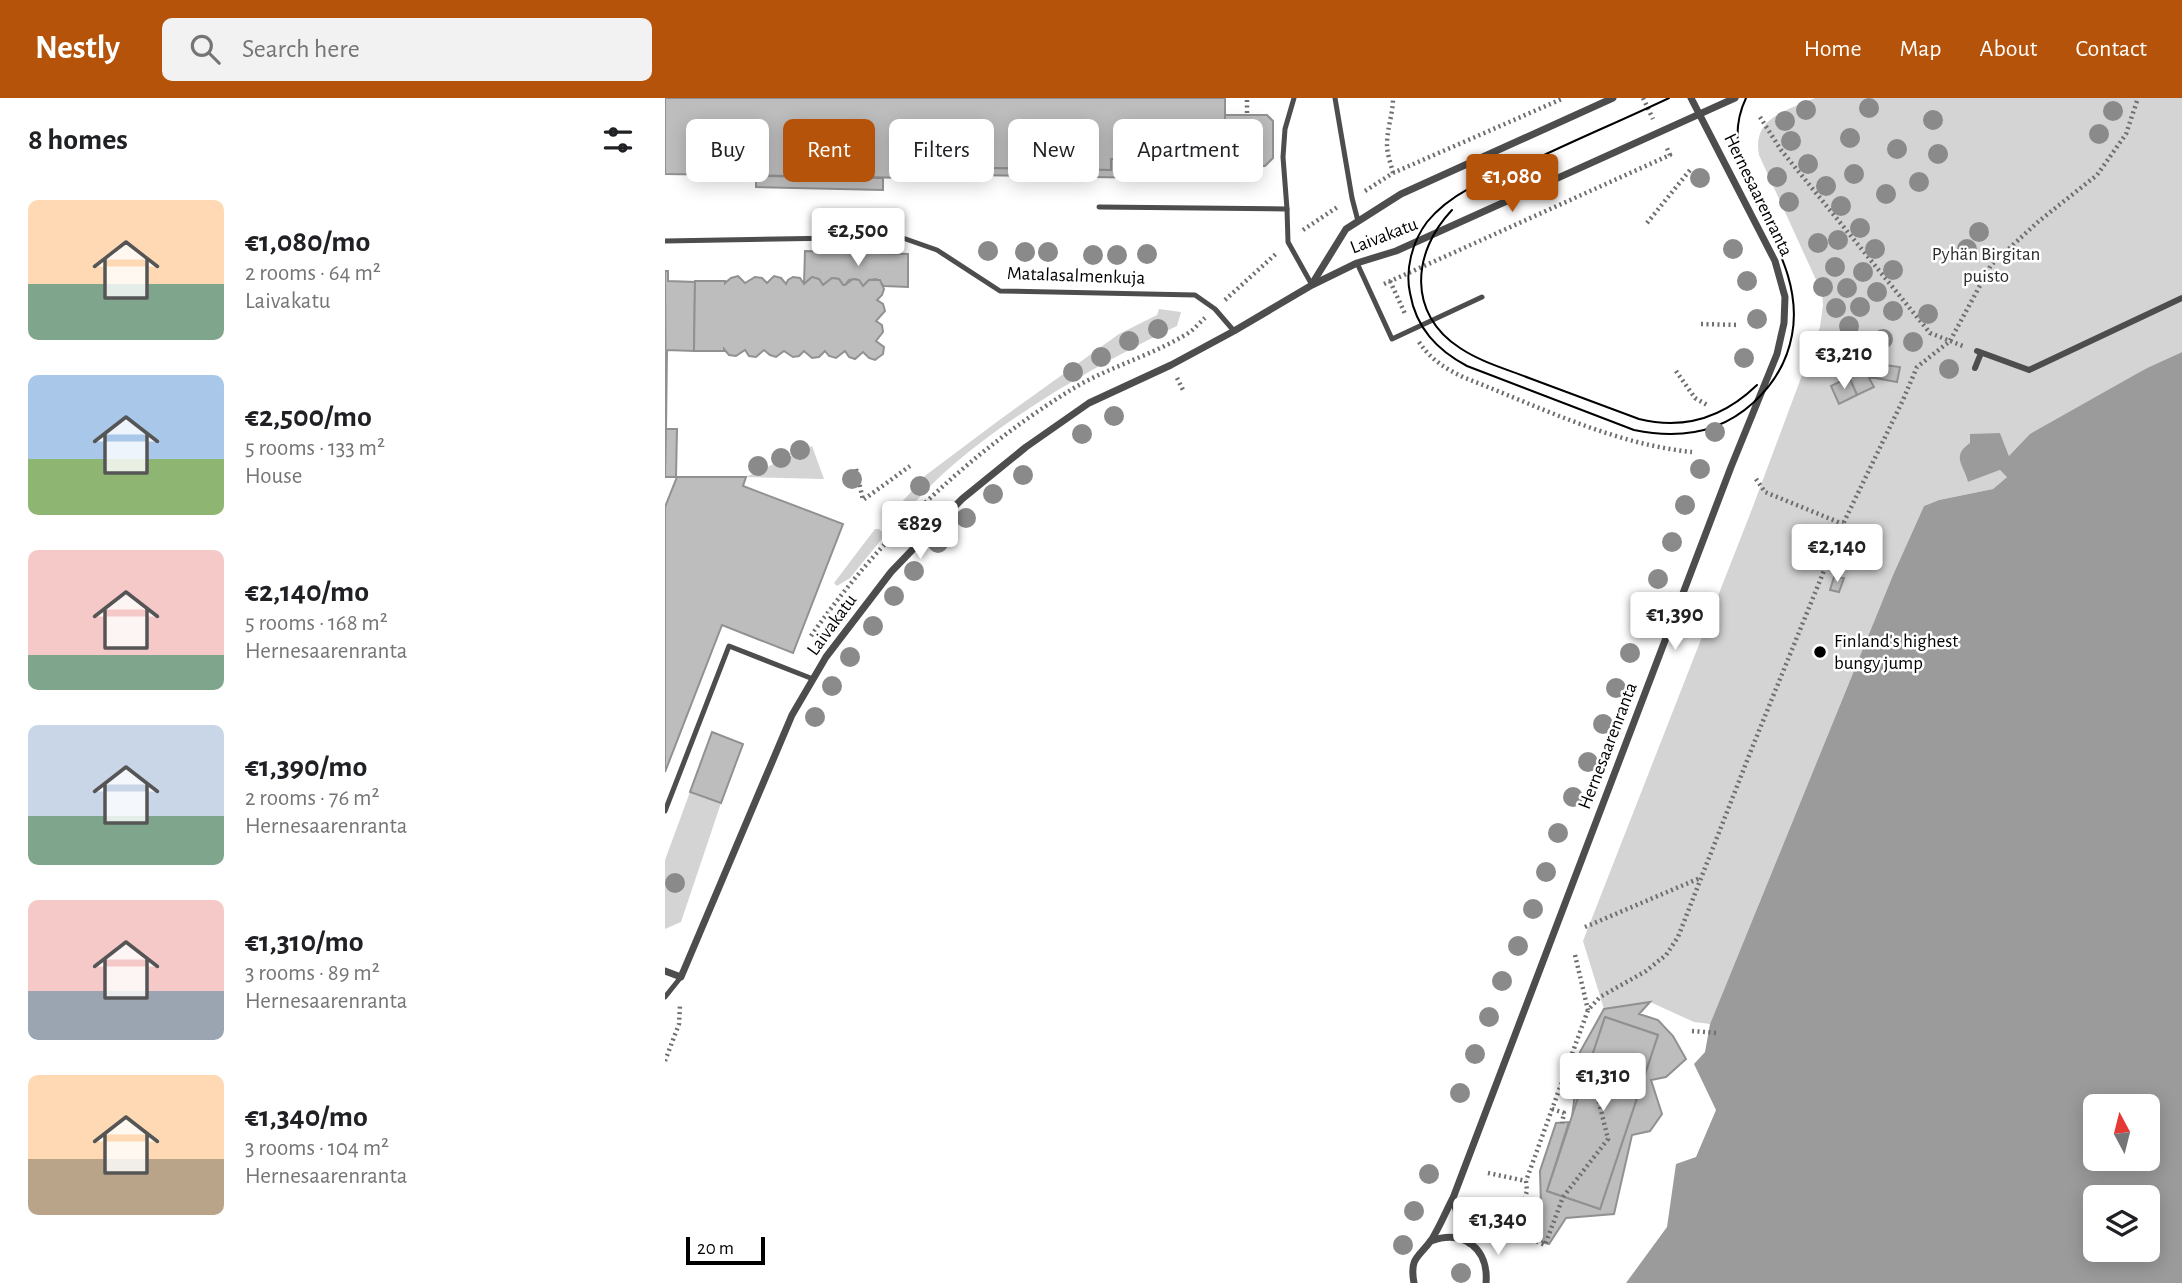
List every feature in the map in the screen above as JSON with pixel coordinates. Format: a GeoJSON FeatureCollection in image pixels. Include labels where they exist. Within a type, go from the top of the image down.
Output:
{"type":"FeatureCollection","features":[{"type":"Feature","properties":{"kind":"street","name":"Laivakatu"},"geometry":{"type":"LineString","coordinates":[[1311,285],[1346,229],[1401,194],[1613,98]]}},
{"type":"Feature","properties":{"kind":"street","name":"Hernesaarenranta"},"geometry":{"type":"LineString","coordinates":[[1413,1283],[1412,1271],[1417,1254],[1430,1241],[1453,1198],[1731,467],[1777,354],[1784,323],[1785,297],[1775,261],[1691,98]]}},
{"type":"Feature","properties":{"kind":"street","name":"Laivakatu"},"geometry":{"type":"LineString","coordinates":[[681,977],[792,715],[813,679],[826,657],[891,572],[962,499],[1026,447],[1089,404],[1171,365],[1311,285],[1357,263],[1396,251],[1735,98]]}},
{"type":"Feature","properties":{"kind":"street"},"geometry":{"type":"LineString","coordinates":[[1975,368],[1979,352],[2029,370],[2182,298]]}},
{"type":"Feature","properties":{"kind":"street"},"geometry":{"type":"LineString","coordinates":[[665,971],[681,977]]}},
{"type":"Feature","properties":{"kind":"street"},"geometry":{"type":"LineString","coordinates":[[1453,1198],[1469,1244]]}},
{"type":"Feature","properties":{"kind":"street"},"geometry":{"type":"LineString","coordinates":[[1430,1241],[1443,1236],[1456,1236],[1480,1252],[1487,1266],[1486,1283]]}},
{"type":"Feature","properties":{"kind":"lane"},"geometry":{"type":"LineString","coordinates":[[1294,98],[1285,129],[1283,158],[1288,242],[1311,285]]}},
{"type":"Feature","properties":{"kind":"lane"},"geometry":{"type":"LineString","coordinates":[[1335,98],[1358,221]]}},
{"type":"Feature","properties":{"kind":"lane"},"geometry":{"type":"LineString","coordinates":[[1099,207],[1287,209]]}},
{"type":"Feature","properties":{"kind":"lane","name":"Matalasalmenkuja"},"geometry":{"type":"LineString","coordinates":[[665,241],[900,237],[937,250],[1000,291],[1195,295],[1215,309],[1234,331]]}},
{"type":"Feature","properties":{"kind":"lane"},"geometry":{"type":"LineString","coordinates":[[1357,263],[1392,339],[1482,297]]}},
{"type":"Feature","properties":{"kind":"lane"},"geometry":{"type":"LineString","coordinates":[[665,811],[729,646],[813,679]]}},
{"type":"Feature","properties":{"kind":"lane"},"geometry":{"type":"LineString","coordinates":[[665,997],[681,977]]}},
{"type":"Feature","properties":{"kind":"path"},"geometry":{"type":"LineString","coordinates":[[1247,98],[1247,113]]}},
{"type":"Feature","properties":{"kind":"path"},"geometry":{"type":"LineString","coordinates":[[1393,98],[1386,147],[1393,173]]}},
{"type":"Feature","properties":{"kind":"path"},"geometry":{"type":"LineString","coordinates":[[1603,1059],[1595,1086],[1608,1139],[1563,1197],[1545,1245],[1514,1231],[1527,1191],[1526,1181],[1588,1010],[1600,997],[1646,971],[1666,955],[1678,937],[1843,524],[1917,367],[1950,341],[1991,265],[2039,221],[2097,175],[2126,134],[2138,98]]}},
{"type":"Feature","properties":{"kind":"path"},"geometry":{"type":"LineString","coordinates":[[1760,117],[1781,150],[1930,333],[1979,352]]}},
{"type":"Feature","properties":{"kind":"path"},"geometry":{"type":"LineString","coordinates":[[1369,290],[1670,155]]}},
{"type":"Feature","properties":{"kind":"path"},"geometry":{"type":"LineString","coordinates":[[1647,223],[1690,170]]}},
{"type":"Feature","properties":{"kind":"path"},"geometry":{"type":"LineString","coordinates":[[1390,281],[1412,330],[1430,357],[1444,368],[1637,443],[1692,452]]}},
{"type":"Feature","properties":{"kind":"path"},"geometry":{"type":"LineString","coordinates":[[1701,324],[1739,326]]}},
{"type":"Feature","properties":{"kind":"path"},"geometry":{"type":"LineString","coordinates":[[1676,371],[1695,398],[1709,406]]}},
{"type":"Feature","properties":{"kind":"path"},"geometry":{"type":"LineString","coordinates":[[856,469],[863,500],[910,466]]}},
{"type":"Feature","properties":{"kind":"path"},"geometry":{"type":"LineString","coordinates":[[1756,479],[1765,492],[1843,524]]}},
{"type":"Feature","properties":{"kind":"path"},"geometry":{"type":"LineString","coordinates":[[1585,927],[1701,877]]}},
{"type":"Feature","properties":{"kind":"path"},"geometry":{"type":"LineString","coordinates":[[1574,955],[1588,1010]]}},
{"type":"Feature","properties":{"kind":"path"},"geometry":{"type":"LineString","coordinates":[[665,1060],[679,1024],[681,977]]}},
{"type":"Feature","properties":{"kind":"path"},"geometry":{"type":"LineString","coordinates":[[1692,1031],[1717,1033]]}},
{"type":"Feature","properties":{"kind":"path"},"geometry":{"type":"LineString","coordinates":[[1552,1109],[1564,1113],[1562,1123]]}},
{"type":"Feature","properties":{"kind":"path"},"geometry":{"type":"LineString","coordinates":[[1488,1173],[1526,1181]]}},
{"type":"Feature","properties":{"kind":"green space","name":"Pyhän Birgitan puisto"},"geometry":{"type":"Polygon","coordinates":[[[1815,98],[2182,98],[2182,352],[2147,368],[2009,456],[2000,433],[1970,443],[1968,482],[2000,470],[2008,476],[1993,489],[1939,500],[1924,506],[1893,575],[1710,1024],[1694,1022],[1650,1002],[1604,1009],[1583,941],[1820,327],[1822,293],[1759,155],[1758,142],[1761,132],[1773,117],[1815,98]]]}},
{"type":"Feature","properties":{"kind":"green space"},"geometry":{"type":"Polygon","coordinates":[[[1159,309],[1181,312],[1177,326],[1086,373],[997,430],[945,472],[900,518],[893,515],[926,475],[1119,334],[1157,315],[1159,309]]]}},
{"type":"Feature","properties":{"kind":"green space"},"geometry":{"type":"Polygon","coordinates":[[[812,446],[824,479],[746,477],[812,446]]]}},
{"type":"Feature","properties":{"kind":"green space"},"geometry":{"type":"Polygon","coordinates":[[[875,529],[885,535],[850,578],[837,586],[834,583],[875,529]]]}},
{"type":"Feature","properties":{"kind":"green space"},"geometry":{"type":"Polygon","coordinates":[[[690,792],[721,803],[681,922],[665,929],[665,860],[690,792]]]}},
{"type":"Feature","properties":{"kind":"shaded area"},"geometry":{"type":"Polygon","coordinates":[[[2182,352],[2182,1283],[1626,1283],[1667,1227],[1676,1164],[1696,1157],[1716,1110],[1694,1064],[1705,1052],[1710,1024],[1893,575],[1924,506],[1939,500],[1993,489],[2007,477],[2000,470],[1968,482],[1960,457],[1970,443],[1970,434],[2000,433],[2009,456],[2030,434],[2147,368],[2182,352]]]}},
{"type":"Feature","properties":{"kind":"building"},"geometry":{"type":"Polygon","coordinates":[[[665,98],[1225,98],[1225,119],[1113,119],[1111,170],[1099,170],[1099,119],[1008,119],[1008,168],[994,168],[994,119],[889,119],[889,178],[875,177],[875,119],[783,119],[783,176],[769,176],[769,119],[686,119],[686,174],[665,174],[665,98]]]}},
{"type":"Feature","properties":{"kind":"building"},"geometry":{"type":"Polygon","coordinates":[[[1225,115],[1267,115],[1273,121],[1273,158],[1263,166],[1263,119],[1225,119],[1225,115]]]}},
{"type":"Feature","properties":{"kind":"building"},"geometry":{"type":"Polygon","coordinates":[[[1113,159],[1113,177],[1099,177],[1099,170],[1111,170],[1113,159]]]}},
{"type":"Feature","properties":{"kind":"building"},"geometry":{"type":"Polygon","coordinates":[[[994,168],[1008,168],[1008,176],[994,175],[994,168]]]}},
{"type":"Feature","properties":{"kind":"building"},"geometry":{"type":"Polygon","coordinates":[[[769,176],[783,176],[783,182],[875,182],[875,178],[883,178],[883,190],[756,187],[756,182],[769,182],[769,176]]]}},
{"type":"Feature","properties":{"kind":"building"},"geometry":{"type":"Polygon","coordinates":[[[805,251],[908,254],[908,287],[884,286],[876,279],[869,280],[863,286],[856,279],[843,285],[839,279],[832,278],[823,285],[819,279],[812,277],[804,284],[805,251]]]}},
{"type":"Feature","properties":{"kind":"building"},"geometry":{"type":"Polygon","coordinates":[[[665,271],[668,271],[668,281],[695,282],[694,351],[667,350],[666,430],[665,271]]]}},
{"type":"Feature","properties":{"kind":"building"},"geometry":{"type":"Polygon","coordinates":[[[738,276],[745,283],[755,277],[762,278],[767,283],[774,276],[781,278],[786,284],[793,277],[800,278],[804,284],[812,277],[819,279],[823,285],[832,278],[839,279],[843,285],[853,279],[859,280],[863,286],[869,280],[880,280],[884,289],[877,300],[883,304],[885,311],[876,321],[882,325],[883,332],[876,341],[884,347],[883,354],[875,360],[863,352],[855,359],[849,357],[845,351],[836,358],[825,351],[819,357],[812,358],[804,351],[793,357],[784,351],[776,357],[764,350],[756,357],[749,356],[745,350],[736,356],[729,355],[724,349],[694,351],[695,281],[725,283],[738,276]]]}},
{"type":"Feature","properties":{"kind":"building"},"geometry":{"type":"Polygon","coordinates":[[[1822,338],[1845,347],[1840,362],[1816,353],[1822,338]]]}},
{"type":"Feature","properties":{"kind":"building"},"geometry":{"type":"Polygon","coordinates":[[[1845,347],[1863,354],[1861,361],[1877,364],[1875,378],[1869,378],[1874,387],[1857,395],[1849,377],[1842,380],[1839,365],[1844,364],[1840,362],[1845,347]]]}},
{"type":"Feature","properties":{"kind":"building"},"geometry":{"type":"Polygon","coordinates":[[[1877,364],[1900,367],[1897,382],[1875,378],[1877,364]]]}},
{"type":"Feature","properties":{"kind":"building"},"geometry":{"type":"Polygon","coordinates":[[[1849,377],[1857,395],[1839,404],[1831,386],[1849,377]]]}},
{"type":"Feature","properties":{"kind":"building"},"geometry":{"type":"Polygon","coordinates":[[[666,429],[677,429],[676,477],[665,477],[666,429]]]}},
{"type":"Feature","properties":{"kind":"building"},"geometry":{"type":"Polygon","coordinates":[[[677,477],[746,477],[743,486],[843,524],[793,653],[722,625],[665,772],[665,507],[677,477]]]}},
{"type":"Feature","properties":{"kind":"building"},"geometry":{"type":"Polygon","coordinates":[[[1834,577],[1844,578],[1839,592],[1830,590],[1834,577]]]}},
{"type":"Feature","properties":{"kind":"building"},"geometry":{"type":"Polygon","coordinates":[[[712,732],[743,744],[721,803],[690,792],[712,732]]]}},
{"type":"Feature","properties":{"kind":"building"},"geometry":{"type":"Polygon","coordinates":[[[1650,1002],[1639,1014],[1658,1020],[1673,1036],[1686,1059],[1666,1077],[1651,1080],[1662,1114],[1650,1131],[1632,1135],[1614,1214],[1566,1218],[1549,1244],[1542,1242],[1540,1171],[1556,1123],[1569,1122],[1547,1191],[1600,1209],[1658,1035],[1605,1017],[1572,1117],[1580,1052],[1604,1009],[1650,1002]]]}},
{"type":"Feature","properties":{"kind":"building"},"geometry":{"type":"Polygon","coordinates":[[[1605,1017],[1658,1035],[1600,1209],[1547,1191],[1605,1017]]]}},
{"type":"Feature","properties":{"kind":"tram line"},"geometry":{"type":"LineString","coordinates":[[1669,98],[1480,183],[1438,210],[1417,238],[1408,275],[1417,317],[1437,345],[1467,366],[1634,430],[1650,433],[1682,434],[1712,428],[1726,422],[1753,403],[1767,389],[1783,364],[1792,335],[1793,303],[1787,272],[1748,184],[1740,156],[1738,127],[1746,98]]}},
{"type":"Feature","properties":{"kind":"tram line"},"geometry":{"type":"LineString","coordinates":[[1452,210],[1429,244],[1421,282],[1431,318],[1443,334],[1468,353],[1639,419],[1656,422],[1687,422],[1717,413],[1757,385]]}},
{"type":"Feature","properties":{"kind":"place","name":"Finland's highest bungy jump"},"geometry":{"type":"Point","coordinates":[1820,652]}}]}
